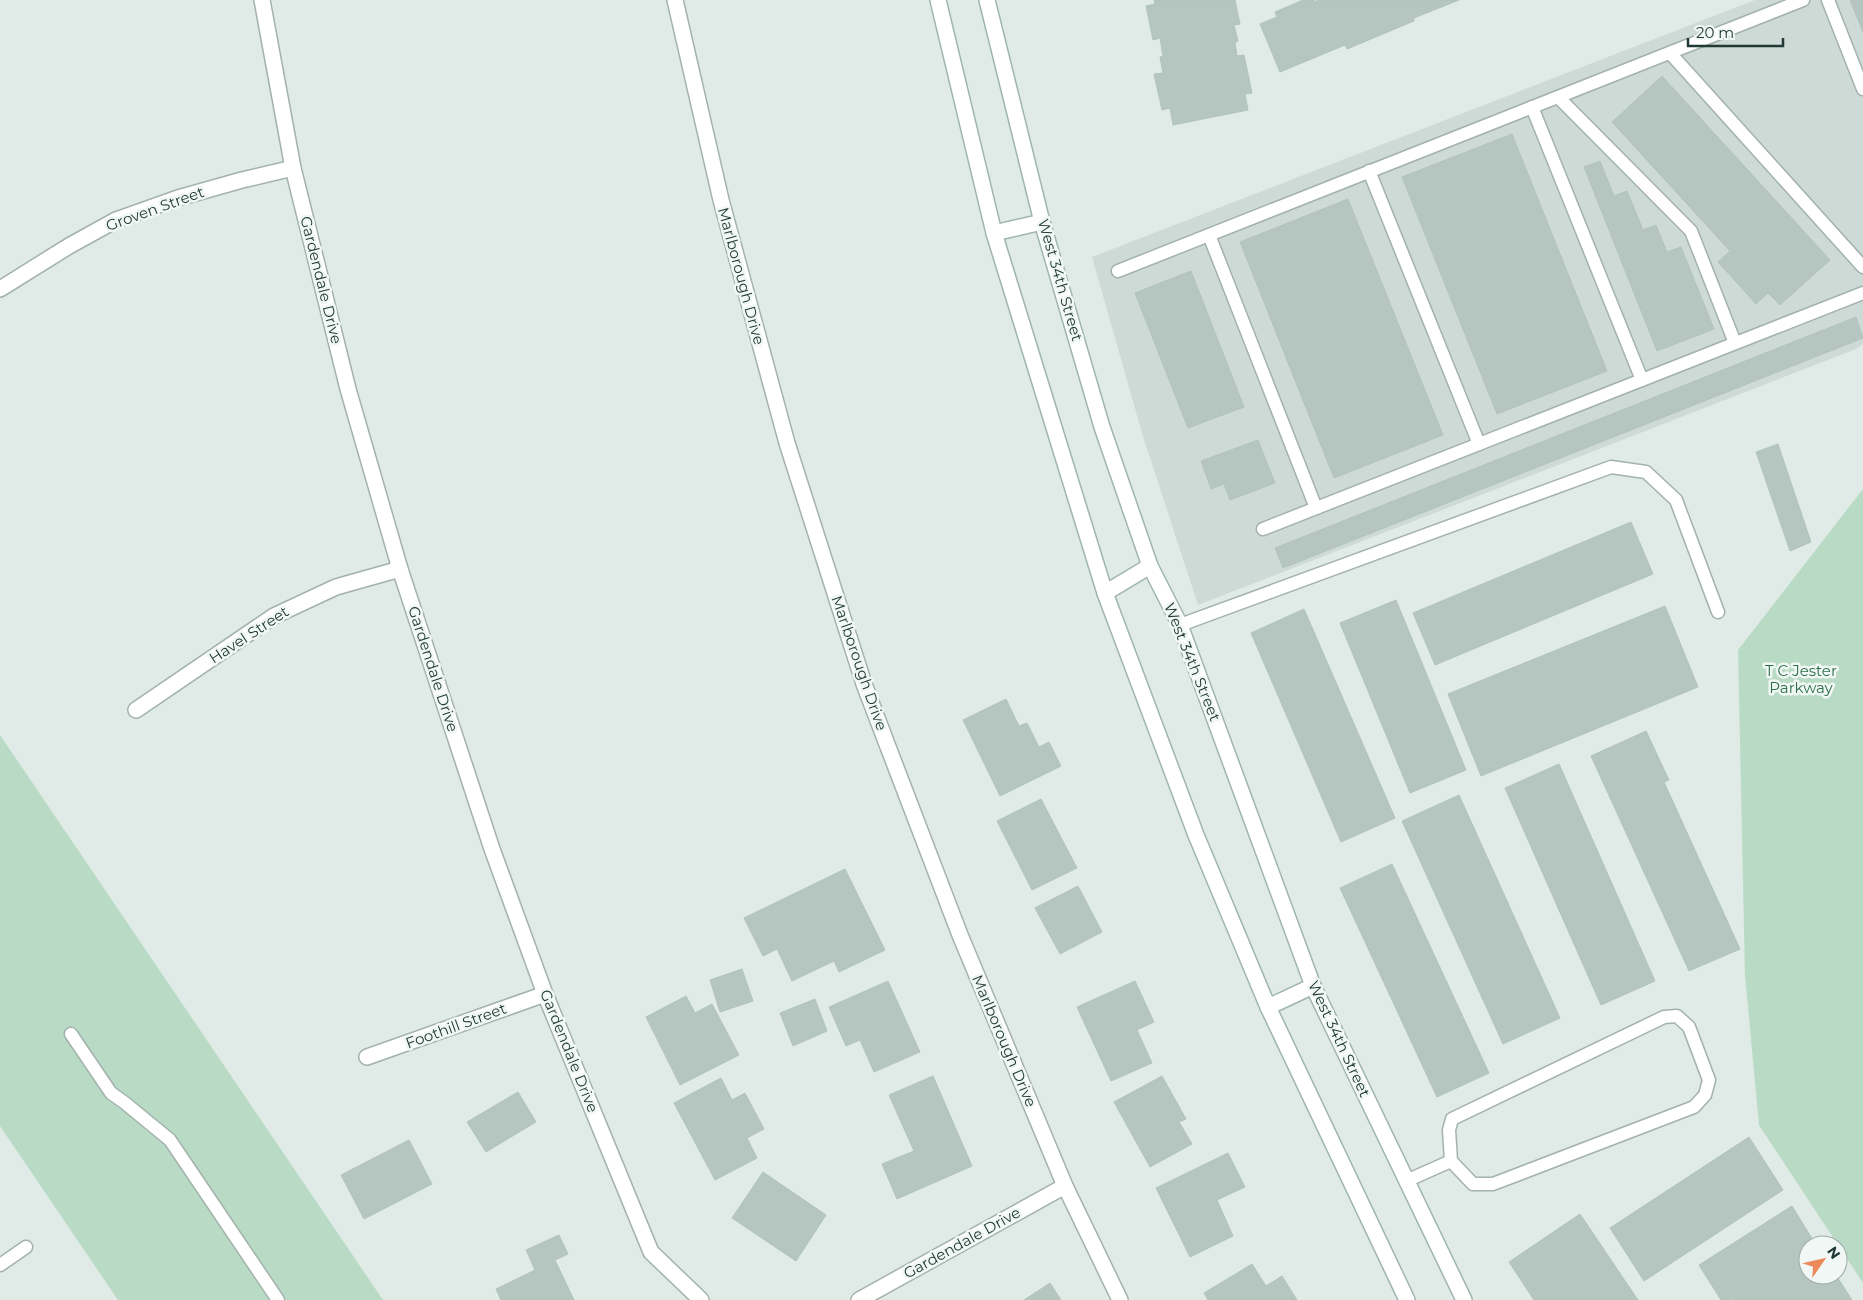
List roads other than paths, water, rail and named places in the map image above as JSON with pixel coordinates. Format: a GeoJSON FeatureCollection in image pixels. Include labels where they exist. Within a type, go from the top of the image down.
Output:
{"type":"FeatureCollection","features":[{"type":"Feature","properties":{"kind":"street","name":"Gardendale Drive"},"geometry":{"type":"LineString","coordinates":[[262,0],[293,168],[348,389],[400,569],[492,850],[545,994],[651,1252],[701,1300]]}},
{"type":"Feature","properties":{"kind":"street","name":"Marlborough Drive"},"geometry":{"type":"LineString","coordinates":[[675,0],[721,200],[784,433],[864,684],[960,934],[1066,1186],[1120,1300]]}},
{"type":"Feature","properties":{"kind":"street"},"geometry":{"type":"LineString","coordinates":[[938,0],[994,233],[1105,593],[1196,835],[1268,1007],[1407,1300]]}},
{"type":"Feature","properties":{"kind":"street","name":"West 34th Street"},"geometry":{"type":"LineString","coordinates":[[987,0],[1042,222],[1102,426],[1150,566],[1180,625],[1313,986],[1464,1300]]}},
{"type":"Feature","properties":{"kind":"street","name":"Groven Street"},"geometry":{"type":"LineString","coordinates":[[0,289],[69,246],[116,220],[178,198],[293,168]]}},
{"type":"Feature","properties":{"kind":"street"},"geometry":{"type":"LineString","coordinates":[[994,233],[1042,222]]}},
{"type":"Feature","properties":{"kind":"street"},"geometry":{"type":"LineString","coordinates":[[1105,593],[1150,566]]}},
{"type":"Feature","properties":{"kind":"street","name":"Havel Street"},"geometry":{"type":"LineString","coordinates":[[136,710],[274,616],[336,586],[400,569]]}},
{"type":"Feature","properties":{"kind":"street"},"geometry":{"type":"LineString","coordinates":[[1268,1007],[1313,986]]}},
{"type":"Feature","properties":{"kind":"street","name":"Foothill Street"},"geometry":{"type":"LineString","coordinates":[[367,1058],[545,994]]}},
{"type":"Feature","properties":{"kind":"street","name":"Gardendale Drive"},"geometry":{"type":"LineString","coordinates":[[858,1300],[1066,1186]]}},
{"type":"Feature","properties":{"kind":"lane"},"geometry":{"type":"LineString","coordinates":[[1118,271],[1803,0]]}},
{"type":"Feature","properties":{"kind":"lane"},"geometry":{"type":"LineString","coordinates":[[1828,0],[1863,89]]}},
{"type":"Feature","properties":{"kind":"lane"},"geometry":{"type":"LineString","coordinates":[[1670,53],[1863,267]]}},
{"type":"Feature","properties":{"kind":"lane"},"geometry":{"type":"LineString","coordinates":[[1558,97],[1691,231],[1735,343]]}},
{"type":"Feature","properties":{"kind":"lane"},"geometry":{"type":"LineString","coordinates":[[1532,107],[1642,380]]}},
{"type":"Feature","properties":{"kind":"lane"},"geometry":{"type":"LineString","coordinates":[[1369,172],[1479,444]]}},
{"type":"Feature","properties":{"kind":"lane"},"geometry":{"type":"LineString","coordinates":[[1209,235],[1316,508]]}},
{"type":"Feature","properties":{"kind":"lane"},"geometry":{"type":"LineString","coordinates":[[1263,529],[1863,293]]}},
{"type":"Feature","properties":{"kind":"lane"},"geometry":{"type":"LineString","coordinates":[[1180,625],[1610,467],[1646,472],[1676,500],[1718,612]]}},
{"type":"Feature","properties":{"kind":"lane"},"geometry":{"type":"LineString","coordinates":[[1677,1016],[1689,1027],[1709,1080],[1705,1095],[1694,1107],[1493,1184],[1473,1184],[1451,1161],[1449,1130],[1452,1119],[1664,1017],[1677,1016]]}},
{"type":"Feature","properties":{"kind":"lane"},"geometry":{"type":"LineString","coordinates":[[71,1034],[111,1093],[125,1102],[170,1140],[278,1300]]}},
{"type":"Feature","properties":{"kind":"lane"},"geometry":{"type":"LineString","coordinates":[[1406,1181],[1451,1161]]}},
{"type":"Feature","properties":{"kind":"lane"},"geometry":{"type":"LineString","coordinates":[[0,1265],[26,1247]]}},
{"type":"Feature","properties":{"kind":"park label","name":"T C Jester Parkway"},"geometry":{"type":"Point","coordinates":[1801,680]}}]}
